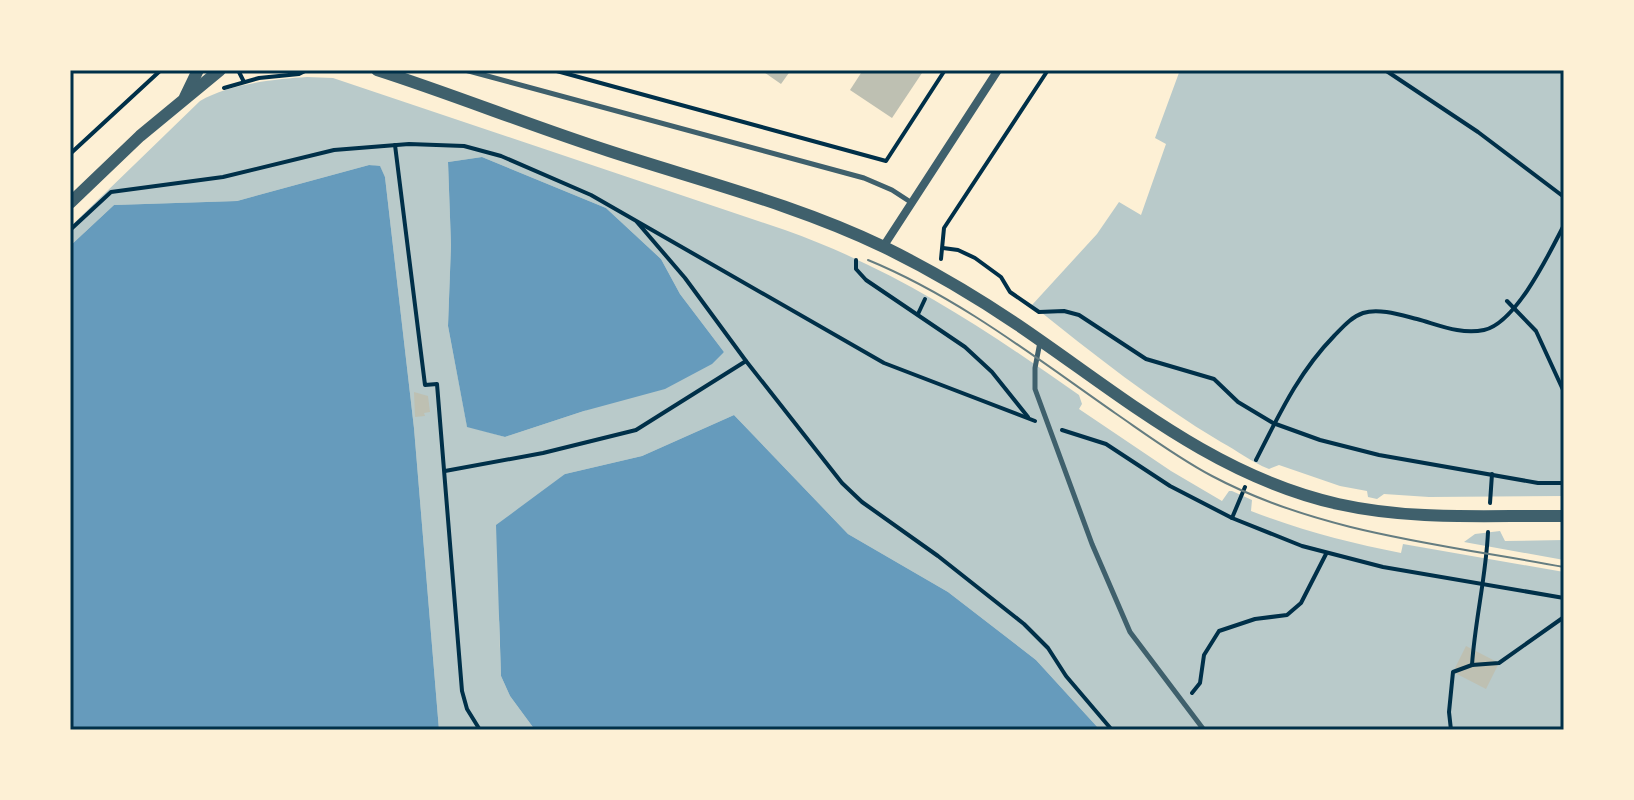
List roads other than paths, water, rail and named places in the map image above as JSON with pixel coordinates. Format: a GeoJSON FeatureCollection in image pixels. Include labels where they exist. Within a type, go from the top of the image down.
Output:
{"type":"FeatureCollection","features":[{"type":"Feature","properties":{"kind":"street"},"geometry":{"type":"LineString","coordinates":[[185,97],[198,70]]}},
{"type":"Feature","properties":{"kind":"street"},"geometry":{"type":"LineString","coordinates":[[70,203],[185,97],[220,70]]}},
{"type":"Feature","properties":{"kind":"street"},"geometry":{"type":"LineString","coordinates":[[377,70],[588,144],[794,211],[883,247],[965,291],[1146,417],[1238,470],[1274,485],[1335,504],[1384,513],[1438,518],[1564,516]]}},
{"type":"Feature","properties":{"kind":"street"},"geometry":{"type":"LineString","coordinates":[[883,247],[998,70]]}},
{"type":"Feature","properties":{"kind":"lane"},"geometry":{"type":"LineString","coordinates":[[465,70],[864,178],[912,203]]}},
{"type":"Feature","properties":{"kind":"lane"},"geometry":{"type":"LineString","coordinates":[[1040,341],[1034,382],[1092,544],[1130,632],[1204,730]]}},
{"type":"Feature","properties":{"kind":"water"},"geometry":{"type":"Polygon","coordinates":[[[482,157],[606,208],[661,259],[680,294],[724,352],[712,364],[665,389],[505,437],[467,427],[448,326],[451,245],[448,162],[482,157]]]}},
{"type":"Feature","properties":{"kind":"water"},"geometry":{"type":"Polygon","coordinates":[[[369,165],[380,166],[385,177],[414,428],[439,730],[70,730],[70,246],[114,205],[237,201],[369,165]]]}},
{"type":"Feature","properties":{"kind":"water"},"geometry":{"type":"Polygon","coordinates":[[[734,415],[848,534],[948,592],[1036,660],[1100,730],[535,730],[510,696],[501,676],[496,525],[565,474],[642,456],[734,415]]]}},
{"type":"Feature","properties":{"kind":"tram line"},"geometry":{"type":"LineString","coordinates":[[868,260],[965,310],[1175,454],[1253,495],[1296,511],[1384,535],[1564,567]]}}]}
